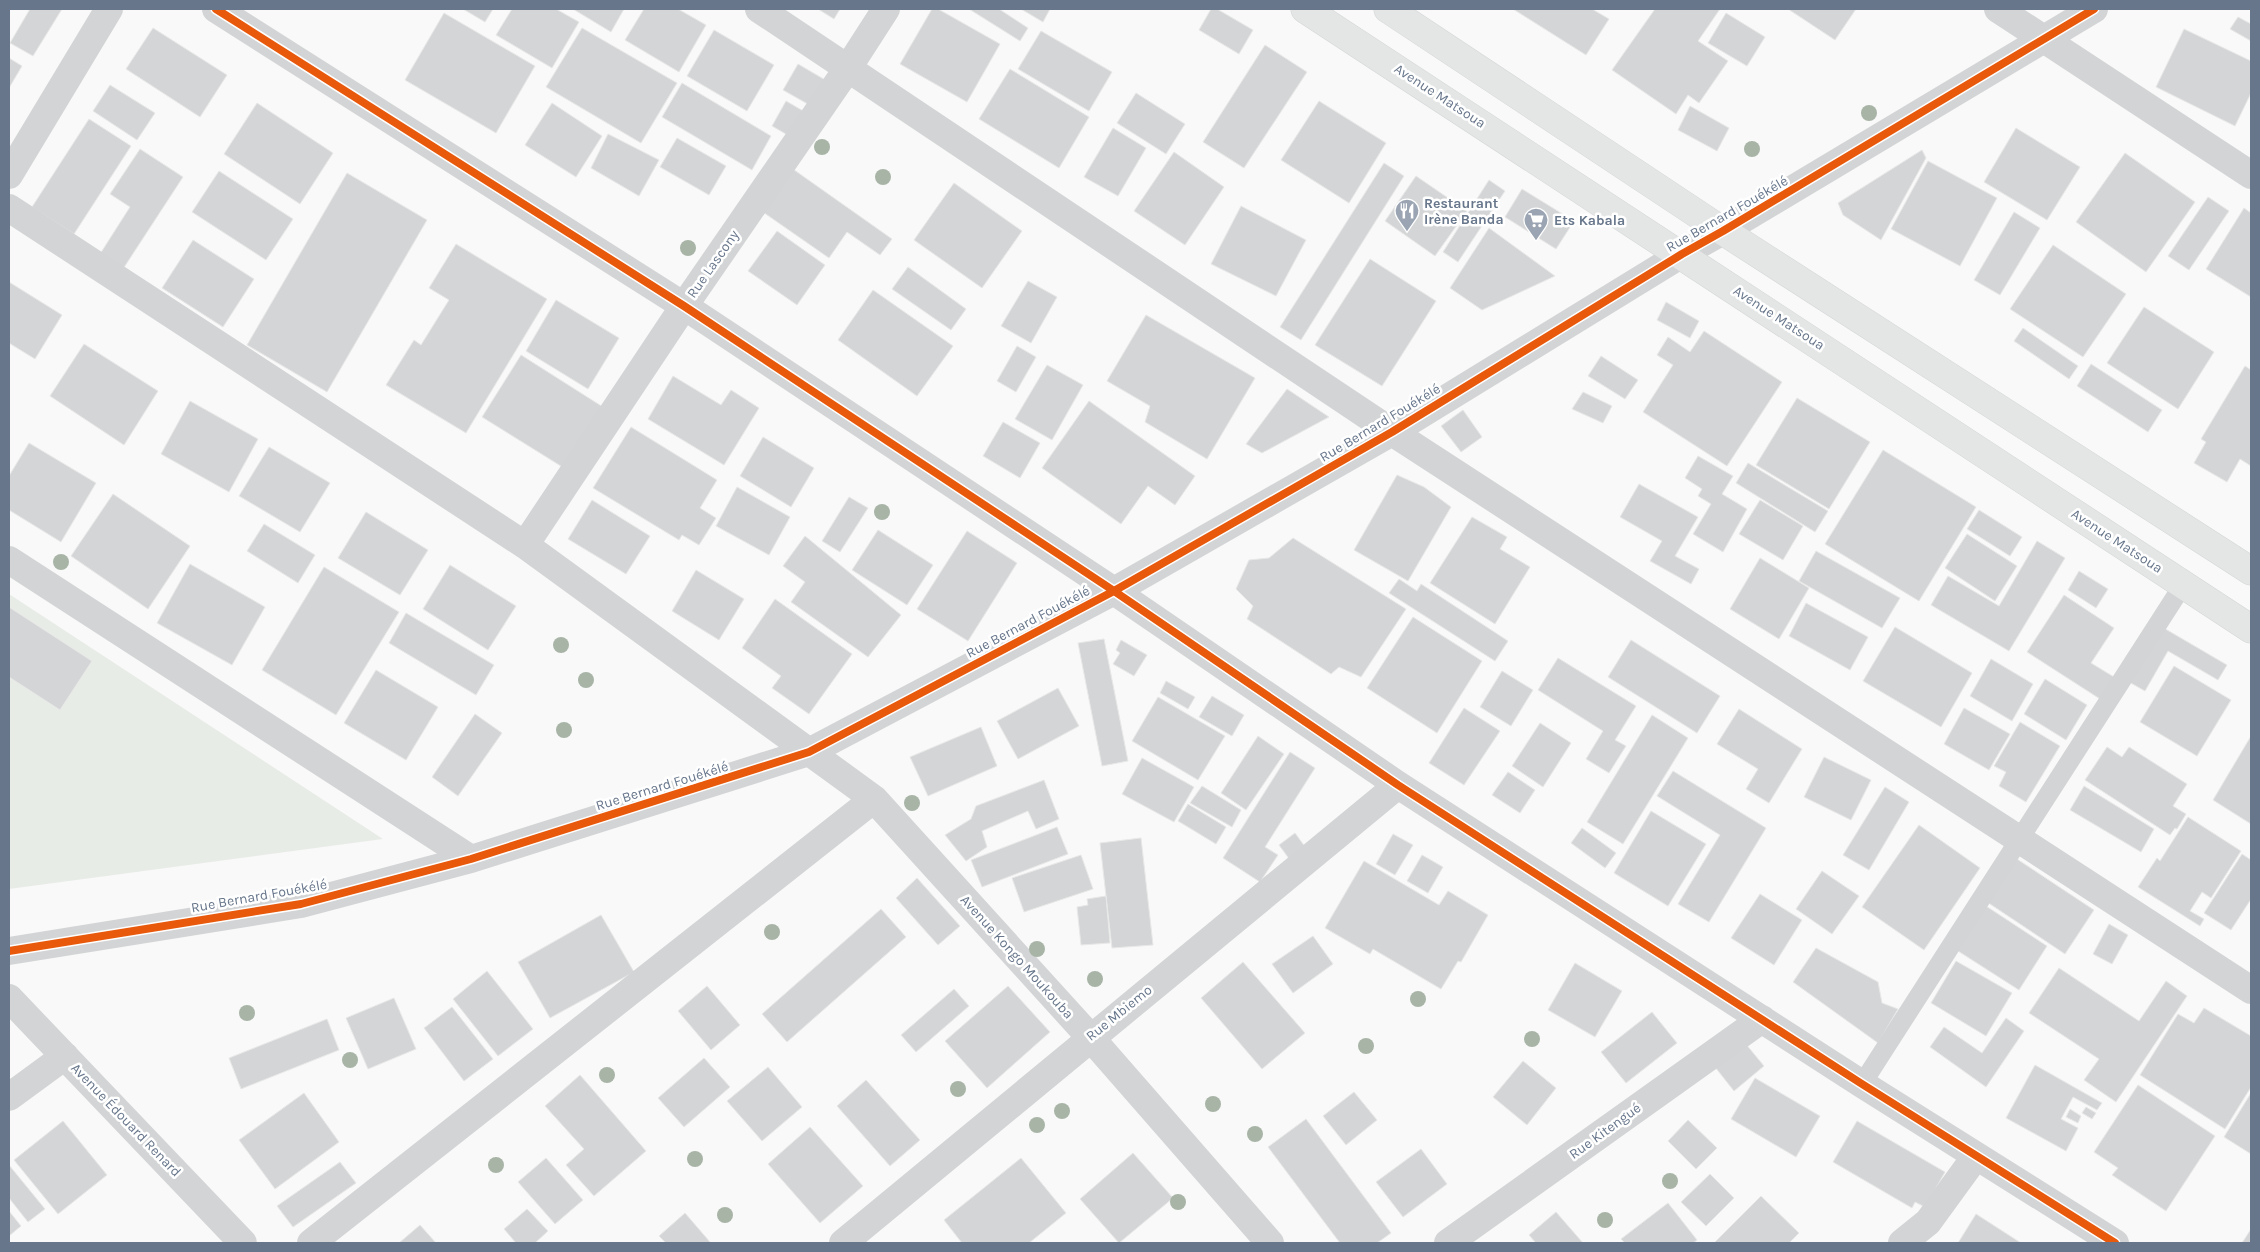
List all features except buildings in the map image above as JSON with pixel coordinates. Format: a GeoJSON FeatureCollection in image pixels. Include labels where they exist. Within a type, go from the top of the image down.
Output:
{"type":"FeatureCollection","features":[{"type":"Feature","properties":{"kind":"street"},"geometry":{"type":"LineString","coordinates":[[9,175],[110,9]]}},
{"type":"Feature","properties":{"kind":"street"},"geometry":{"type":"LineString","coordinates":[[216,9],[684,306],[1114,591],[1398,785],[1862,1084],[2115,1243]]}},
{"type":"Feature","properties":{"kind":"street"},"geometry":{"type":"LineString","coordinates":[[759,9],[1392,432],[2251,990]]}},
{"type":"Feature","properties":{"kind":"street","name":"Rue Lascony"},"geometry":{"type":"LineString","coordinates":[[525,545],[684,306],[848,68],[886,9]]}},
{"type":"Feature","properties":{"kind":"street","name":"Avenue Matsoua"},"geometry":{"type":"LineString","coordinates":[[1305,9],[1682,254],[2251,629]]}},
{"type":"Feature","properties":{"kind":"street"},"geometry":{"type":"LineString","coordinates":[[1388,9],[1723,231],[2251,571]]}},
{"type":"Feature","properties":{"kind":"street"},"geometry":{"type":"LineString","coordinates":[[1998,9],[2251,175]]}},
{"type":"Feature","properties":{"kind":"street","name":"Rue Bernard Fouékélé"},"geometry":{"type":"LineString","coordinates":[[9,951],[301,904],[471,859],[809,752],[1114,591],[1392,432],[1682,254],[2094,9]]}},
{"type":"Feature","properties":{"kind":"street","name":"Avenue Kongo Moukouba"},"geometry":{"type":"LineString","coordinates":[[9,208],[525,545],[874,799],[1090,1037],[1270,1243]]}},
{"type":"Feature","properties":{"kind":"street"},"geometry":{"type":"LineString","coordinates":[[9,560],[471,859]]}},
{"type":"Feature","properties":{"kind":"street","name":"Rue Mbiemo"},"geometry":{"type":"LineString","coordinates":[[842,1243],[1398,785]]}},
{"type":"Feature","properties":{"kind":"street"},"geometry":{"type":"LineString","coordinates":[[311,1243],[874,799]]}},
{"type":"Feature","properties":{"kind":"street","name":"Avenue Édouard Renard"},"geometry":{"type":"LineString","coordinates":[[9,998],[243,1243]]}},
{"type":"Feature","properties":{"kind":"street","name":"Rue Kitengué"},"geometry":{"type":"LineString","coordinates":[[1448,1243],[1762,1019]]}},
{"type":"Feature","properties":{"kind":"street"},"geometry":{"type":"LineString","coordinates":[[9,1097],[65,1056]]}},
{"type":"Feature","properties":{"kind":"street"},"geometry":{"type":"LineString","coordinates":[[1902,1243],[1928,1222],[1976,1156]]}},
{"type":"Feature","properties":{"kind":"lane"},"geometry":{"type":"LineString","coordinates":[[1862,1084],[2183,585]]}},
{"type":"Feature","properties":{"kind":"shaded area"},"geometry":{"type":"Polygon","coordinates":[[[9,594],[383,839],[9,889],[9,594]]]}},
{"type":"Feature","properties":{"kind":"cycle path"},"geometry":{"type":"LineString","coordinates":[[216,9],[684,306],[1114,591],[1398,785],[1862,1084],[2115,1243]]}},
{"type":"Feature","properties":{"kind":"cycle path"},"geometry":{"type":"LineString","coordinates":[[9,951],[301,904],[471,859],[809,752],[1114,591],[1392,432],[1682,254],[2094,9]]}},
{"type":"Feature","properties":{"kind":"place","name":"Restaurant Irène Banda"},"geometry":{"type":"Point","coordinates":[1407,232]}},
{"type":"Feature","properties":{"kind":"place","name":"Ets Kabala"},"geometry":{"type":"Point","coordinates":[1536,241]}}]}
